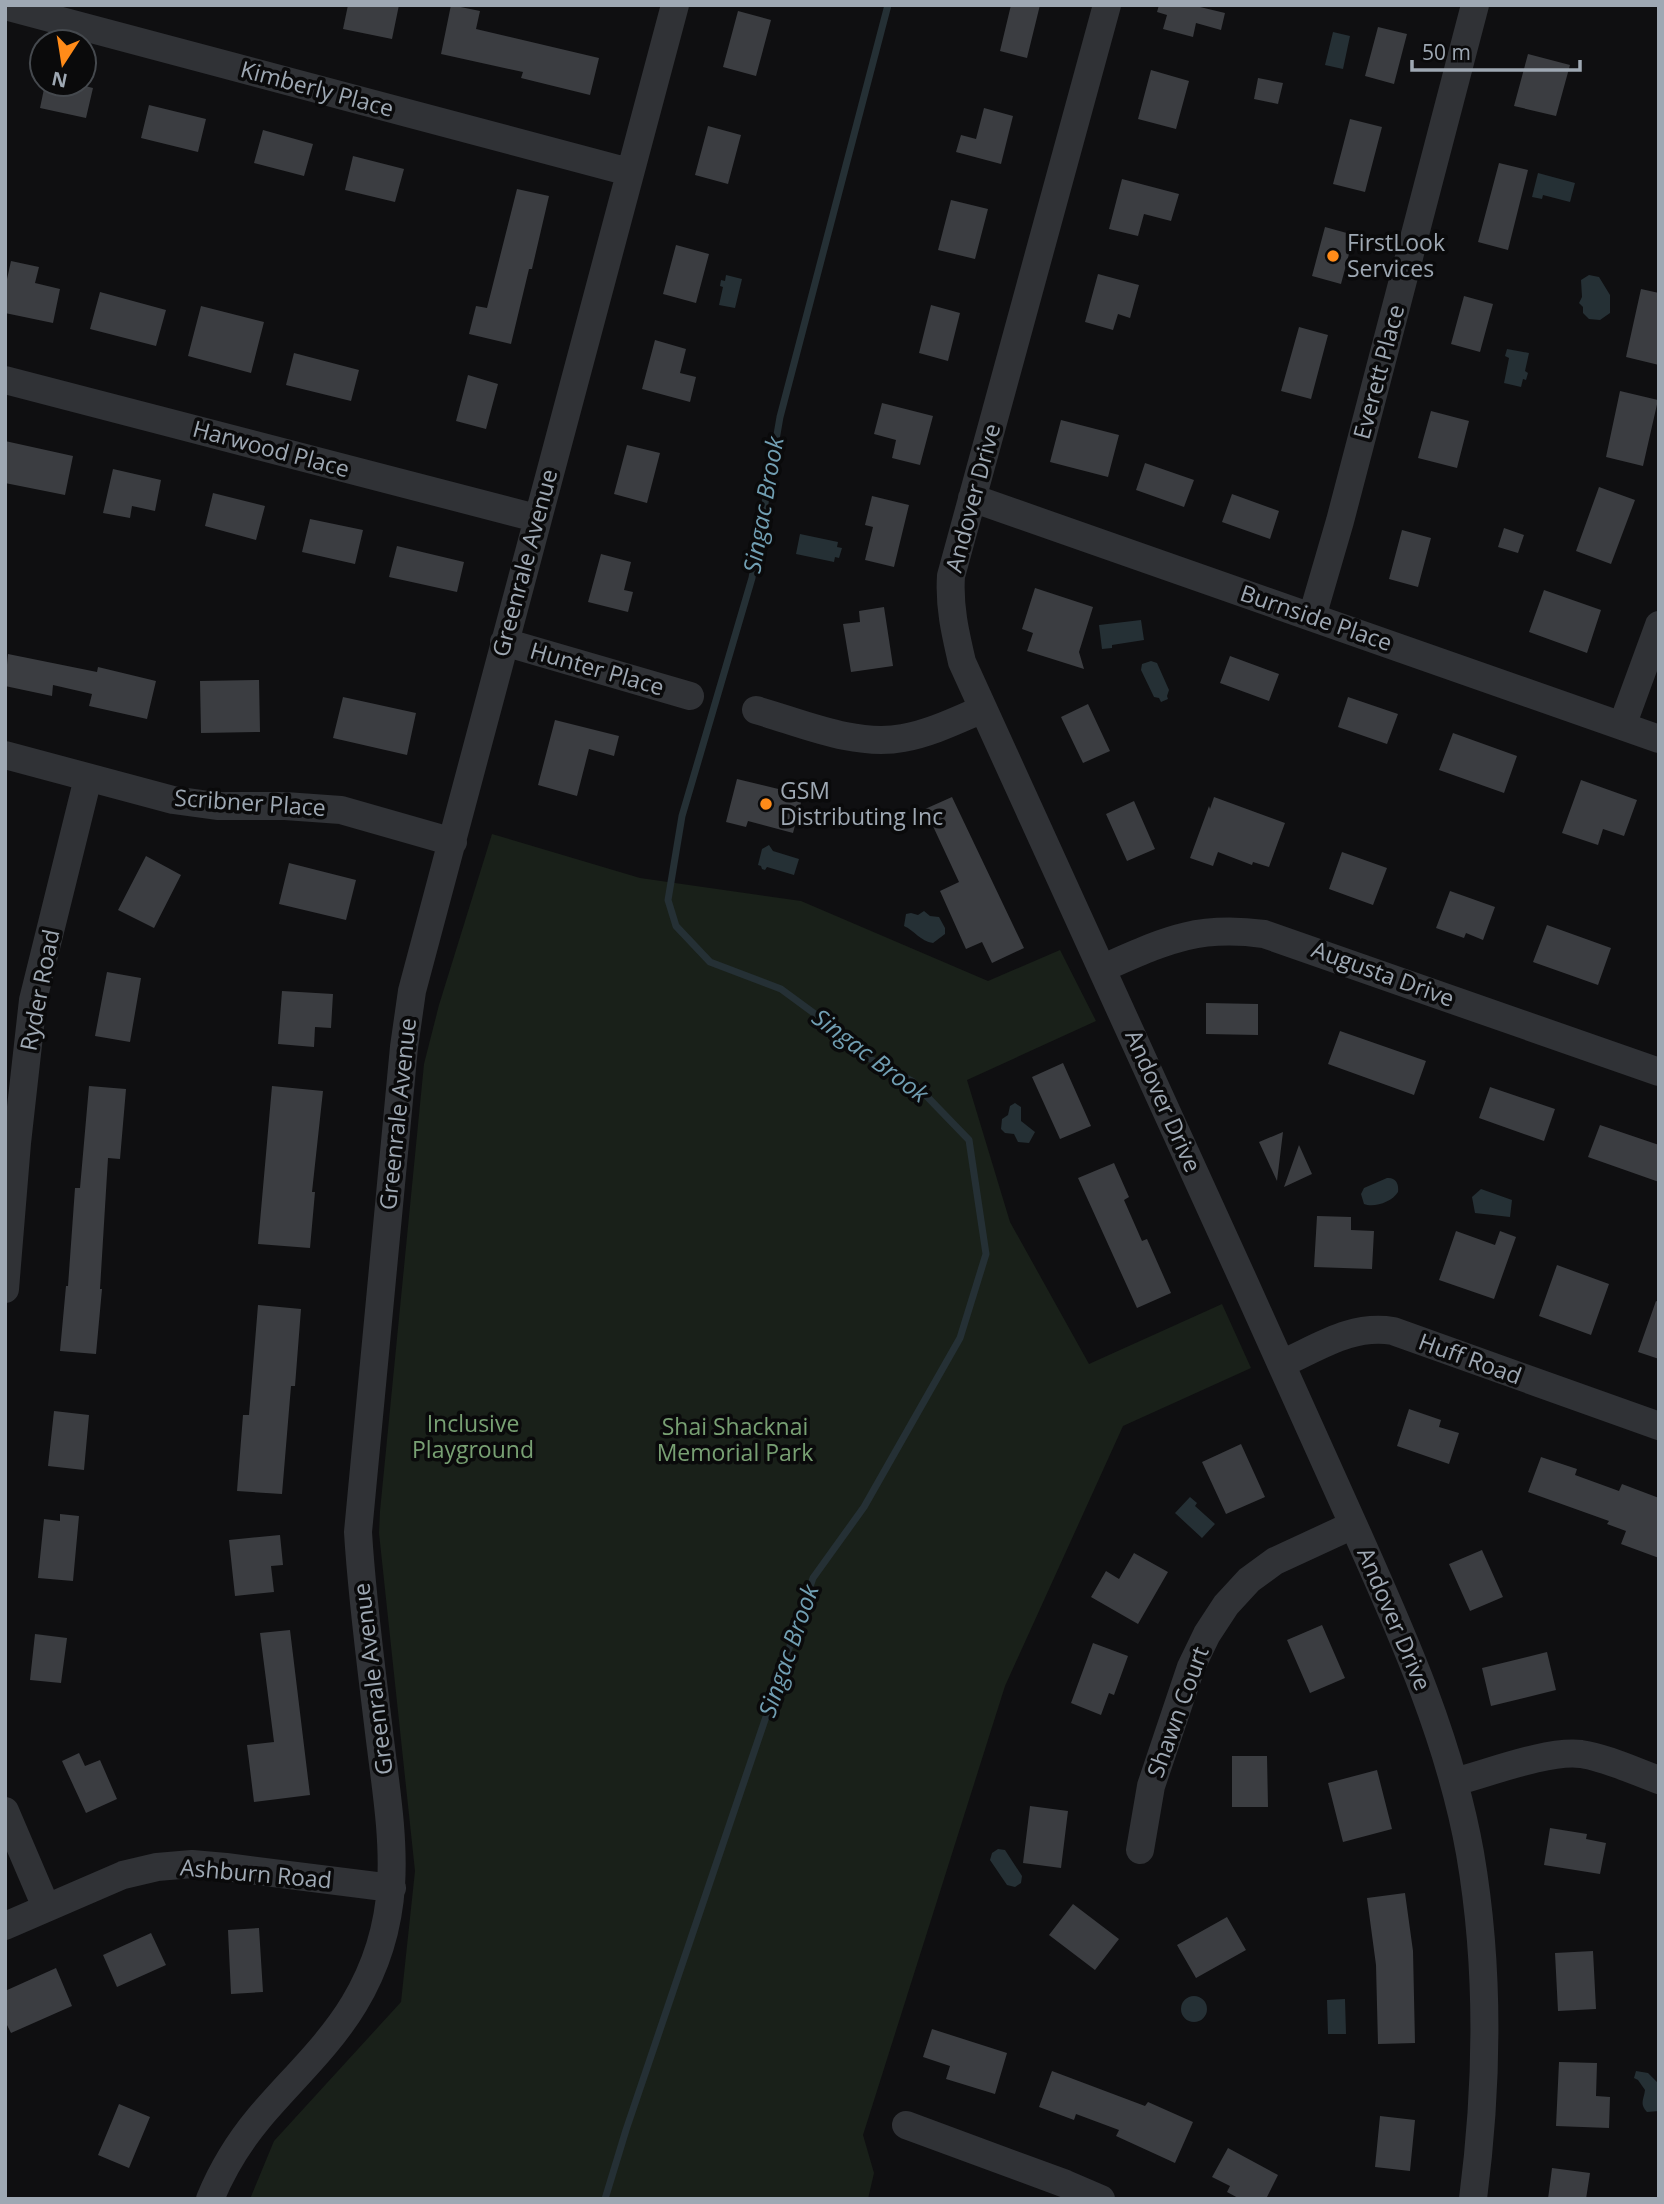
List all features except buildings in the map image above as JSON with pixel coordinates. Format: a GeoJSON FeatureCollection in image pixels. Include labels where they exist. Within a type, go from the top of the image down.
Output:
{"type":"FeatureCollection","features":[{"type":"Feature","properties":{"kind":"street","name":"Greenrale Avenue"},"geometry":{"type":"LineString","coordinates":[[209,2199],[234,2152],[258,2119],[326,2045],[354,2004],[376,1957],[388,1922],[392,1888],[391,1835],[358,1532],[404,1047],[412,991],[675,5]]}},
{"type":"Feature","properties":{"kind":"street","name":"Andover Drive"},"geometry":{"type":"LineString","coordinates":[[1107,5],[951,576],[950,599],[962,662],[1281,1364],[1406,1643],[1433,1711],[1454,1782],[1469,1850],[1477,1896],[1486,1991],[1486,2063],[1481,2136],[1472,2199]]}},
{"type":"Feature","properties":{"kind":"street","name":"Everett Place"},"geometry":{"type":"LineString","coordinates":[[1312,617],[1344,508],[1475,5]]}},
{"type":"Feature","properties":{"kind":"street","name":"Kimberly Place"},"geometry":{"type":"LineString","coordinates":[[5,6],[629,172]]}},
{"type":"Feature","properties":{"kind":"street","name":"Harwood Place"},"geometry":{"type":"LineString","coordinates":[[5,380],[536,518]]}},
{"type":"Feature","properties":{"kind":"street","name":"Burnside Place"},"geometry":{"type":"LineString","coordinates":[[972,498],[1659,739]]}},
{"type":"Feature","properties":{"kind":"street"},"geometry":{"type":"LineString","coordinates":[[1622,726],[1659,625]]}},
{"type":"Feature","properties":{"kind":"street","name":"Hunter Place"},"geometry":{"type":"LineString","coordinates":[[504,642],[690,696]]}},
{"type":"Feature","properties":{"kind":"street"},"geometry":{"type":"LineString","coordinates":[[757,710],[852,738],[881,740],[901,739],[930,732],[983,709]]}},
{"type":"Feature","properties":{"kind":"street","name":"Scribner Place"},"geometry":{"type":"LineString","coordinates":[[5,755],[173,800],[341,810],[453,842]]}},
{"type":"Feature","properties":{"kind":"street","name":"Ryder Road"},"geometry":{"type":"LineString","coordinates":[[5,1289],[17,1143],[33,1000],[88,778]]}},
{"type":"Feature","properties":{"kind":"street","name":"Augusta Drive"},"geometry":{"type":"LineString","coordinates":[[1103,968],[1171,939],[1202,932],[1234,930],[1264,934],[1659,1072]]}},
{"type":"Feature","properties":{"kind":"street","name":"Huff Road"},"geometry":{"type":"LineString","coordinates":[[1281,1364],[1355,1331],[1374,1328],[1405,1336],[1659,1426]]}},
{"type":"Feature","properties":{"kind":"street","name":"Shawn Court"},"geometry":{"type":"LineString","coordinates":[[1140,1850],[1151,1786],[1191,1667],[1207,1634],[1226,1605],[1249,1580],[1275,1561],[1353,1525]]}},
{"type":"Feature","properties":{"kind":"street"},"geometry":{"type":"LineString","coordinates":[[1454,1782],[1556,1755],[1579,1754],[1659,1780]]}},
{"type":"Feature","properties":{"kind":"street"},"geometry":{"type":"LineString","coordinates":[[5,1811],[46,1907]]}},
{"type":"Feature","properties":{"kind":"street","name":"Ashburn Road"},"geometry":{"type":"LineString","coordinates":[[5,1926],[123,1875],[157,1867],[192,1864],[392,1888]]}},
{"type":"Feature","properties":{"kind":"street"},"geometry":{"type":"LineString","coordinates":[[906,2125],[1066,2183],[1101,2199]]}},
{"type":"Feature","properties":{"kind":"green space","name":"Shai Shacknai Memorial Park"},"geometry":{"type":"Polygon","coordinates":[[[492,834],[640,878],[801,901],[988,981],[1060,950],[1096,1021],[967,1080],[1010,1222],[1089,1364],[1222,1304],[1251,1368],[1123,1426],[1005,1686],[863,2135],[874,2173],[868,2199],[250,2199],[274,2141],[401,2002],[415,1871],[379,1533],[380,1511],[424,1064],[439,1005],[492,834]]]}},
{"type":"Feature","properties":{"kind":"shaded area"},"geometry":{"type":"Polygon","coordinates":[[[1333,32],[1350,36],[1343,69],[1325,65],[1333,32]]]}},
{"type":"Feature","properties":{"kind":"shaded area"},"geometry":{"type":"Polygon","coordinates":[[[1538,173],[1575,183],[1570,202],[1543,195],[1542,199],[1532,197],[1538,173]]]}},
{"type":"Feature","properties":{"kind":"shaded area"},"geometry":{"type":"Polygon","coordinates":[[[726,275],[742,279],[735,308],[719,305],[723,287],[720,286],[721,280],[725,281],[726,275]]]}},
{"type":"Feature","properties":{"kind":"shaded area"},"geometry":{"type":"Polygon","coordinates":[[[1589,275],[1599,277],[1610,295],[1610,313],[1600,320],[1589,319],[1579,303],[1582,297],[1581,280],[1589,275]]]}},
{"type":"Feature","properties":{"kind":"shaded area"},"geometry":{"type":"Polygon","coordinates":[[[1507,349],[1529,353],[1525,371],[1528,373],[1521,387],[1504,383],[1509,358],[1505,356],[1507,349]]]}},
{"type":"Feature","properties":{"kind":"shaded area"},"geometry":{"type":"Polygon","coordinates":[[[800,534],[838,542],[837,547],[842,548],[839,558],[835,557],[834,562],[796,554],[800,534]]]}},
{"type":"Feature","properties":{"kind":"shaded area"},"geometry":{"type":"Polygon","coordinates":[[[1141,620],[1144,640],[1102,649],[1099,625],[1141,620]]]}},
{"type":"Feature","properties":{"kind":"shaded area"},"geometry":{"type":"Polygon","coordinates":[[[1151,661],[1157,663],[1169,690],[1168,699],[1161,702],[1154,697],[1141,670],[1142,664],[1151,661]]]}},
{"type":"Feature","properties":{"kind":"shaded area"},"geometry":{"type":"Polygon","coordinates":[[[769,845],[773,851],[799,859],[794,875],[767,867],[765,870],[758,865],[762,849],[769,845]]]}},
{"type":"Feature","properties":{"kind":"shaded area"},"geometry":{"type":"Polygon","coordinates":[[[924,911],[930,916],[939,917],[945,928],[945,934],[933,943],[904,926],[906,914],[918,915],[924,911]]]}},
{"type":"Feature","properties":{"kind":"shaded area"},"geometry":{"type":"Polygon","coordinates":[[[1015,1103],[1021,1107],[1021,1121],[1035,1132],[1029,1143],[1018,1142],[1014,1134],[1005,1133],[1001,1129],[1002,1119],[1008,1115],[1010,1106],[1015,1103]]]}},
{"type":"Feature","properties":{"kind":"shaded area"},"geometry":{"type":"Polygon","coordinates":[[[1387,1178],[1395,1180],[1397,1184],[1398,1192],[1395,1196],[1378,1205],[1364,1204],[1361,1194],[1364,1188],[1387,1178]]]}},
{"type":"Feature","properties":{"kind":"shaded area"},"geometry":{"type":"Polygon","coordinates":[[[1481,1189],[1512,1200],[1510,1217],[1475,1213],[1472,1197],[1481,1189]]]}},
{"type":"Feature","properties":{"kind":"shaded area"},"geometry":{"type":"Polygon","coordinates":[[[1190,1497],[1197,1503],[1195,1506],[1215,1524],[1202,1538],[1175,1513],[1190,1497]]]}},
{"type":"Feature","properties":{"kind":"shaded area"},"geometry":{"type":"Polygon","coordinates":[[[998,1849],[1005,1850],[1022,1876],[1021,1883],[1015,1887],[1007,1885],[990,1860],[992,1853],[998,1849]]]}},
{"type":"Feature","properties":{"kind":"shaded area"},"geometry":{"type":"Polygon","coordinates":[[[1194,1996],[1203,2000],[1207,2009],[1203,2018],[1194,2022],[1185,2018],[1181,2009],[1185,2000],[1194,1996]]]}},
{"type":"Feature","properties":{"kind":"shaded area"},"geometry":{"type":"Polygon","coordinates":[[[1345,1999],[1346,2034],[1328,2034],[1327,2000],[1345,1999]]]}},
{"type":"Feature","properties":{"kind":"shaded area"},"geometry":{"type":"Polygon","coordinates":[[[1636,2071],[1648,2073],[1659,2084],[1659,2111],[1647,2112],[1643,2106],[1645,2090],[1634,2078],[1636,2071]]]}},
{"type":"Feature","properties":{"kind":"waterway","name":"Singac Brook"},"geometry":{"type":"LineString","coordinates":[[605,2199],[813,1578],[864,1507],[960,1338],[986,1254],[969,1140],[912,1081],[855,1051],[830,1025],[781,989],[710,962],[676,926],[668,900],[682,816],[752,578],[780,417],[888,5]]}},
{"type":"Feature","properties":{"kind":"place","name":"FirstLook Services"},"geometry":{"type":"Point","coordinates":[1333,256]}},
{"type":"Feature","properties":{"kind":"place","name":"GSM Distributing Inc"},"geometry":{"type":"Point","coordinates":[766,804]}},
{"type":"Feature","properties":{"kind":"park label","name":"Inclusive Playground"},"geometry":{"type":"Point","coordinates":[473,1437]}}]}
